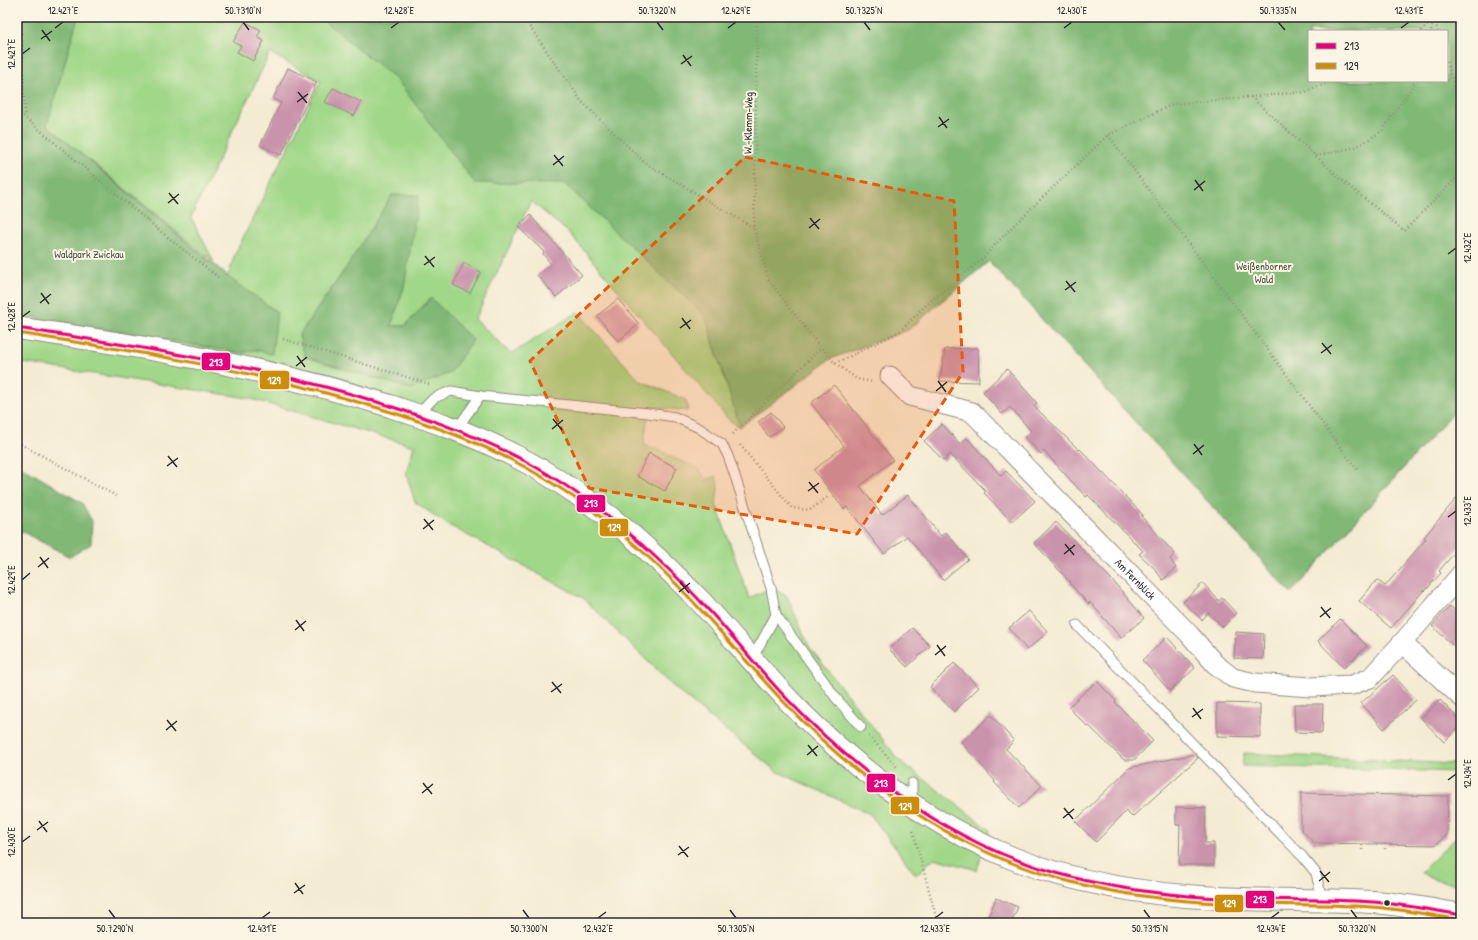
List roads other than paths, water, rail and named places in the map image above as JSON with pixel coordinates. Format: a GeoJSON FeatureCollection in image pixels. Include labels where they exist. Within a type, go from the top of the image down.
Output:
{"type":"FeatureCollection","features":[{"type":"Feature","properties":{"kind":"main road"},"geometry":{"type":"LineString","coordinates":[[17,328],[192,356],[352,394],[417,415],[513,454],[566,486],[612,520],[659,560],[700,602],[797,709],[837,749],[877,782],[912,805],[962,834],[1012,858],[1064,875],[1108,886],[1165,895],[1222,899],[1322,900],[1393,904],[1461,915]]}},
{"type":"Feature","properties":{"kind":"street","name":"Am Fernblick"},"geometry":{"type":"LineString","coordinates":[[895,381],[910,396],[972,412],[1189,634],[1215,664],[1233,678],[1255,683],[1304,686],[1352,685],[1370,678],[1461,574]]}},
{"type":"Feature","properties":{"kind":"street"},"geometry":{"type":"LineString","coordinates":[[1402,643],[1461,697]]}},
{"type":"Feature","properties":{"kind":"lane"},"geometry":{"type":"LineString","coordinates":[[417,415],[434,398],[451,391],[480,396],[648,413],[675,418],[699,428],[722,444],[734,472],[770,588],[776,615],[836,698],[861,727]]}},
{"type":"Feature","properties":{"kind":"lane"},"geometry":{"type":"LineString","coordinates":[[456,430],[480,396]]}},
{"type":"Feature","properties":{"kind":"lane"},"geometry":{"type":"LineString","coordinates":[[752,660],[776,615]]}},
{"type":"Feature","properties":{"kind":"lane"},"geometry":{"type":"LineString","coordinates":[[1077,626],[1302,856],[1316,873],[1322,900]]}},
{"type":"Feature","properties":{"kind":"lane"},"geometry":{"type":"LineString","coordinates":[[912,783],[912,805]]}},
{"type":"Feature","properties":{"kind":"park label","name":"Waldpark Zwickau"},"geometry":{"type":"Point","coordinates":[89,254]}},
{"type":"Feature","properties":{"kind":"park label","name":"Weißenborner Wald"},"geometry":{"type":"Point","coordinates":[1264,272]}}]}
